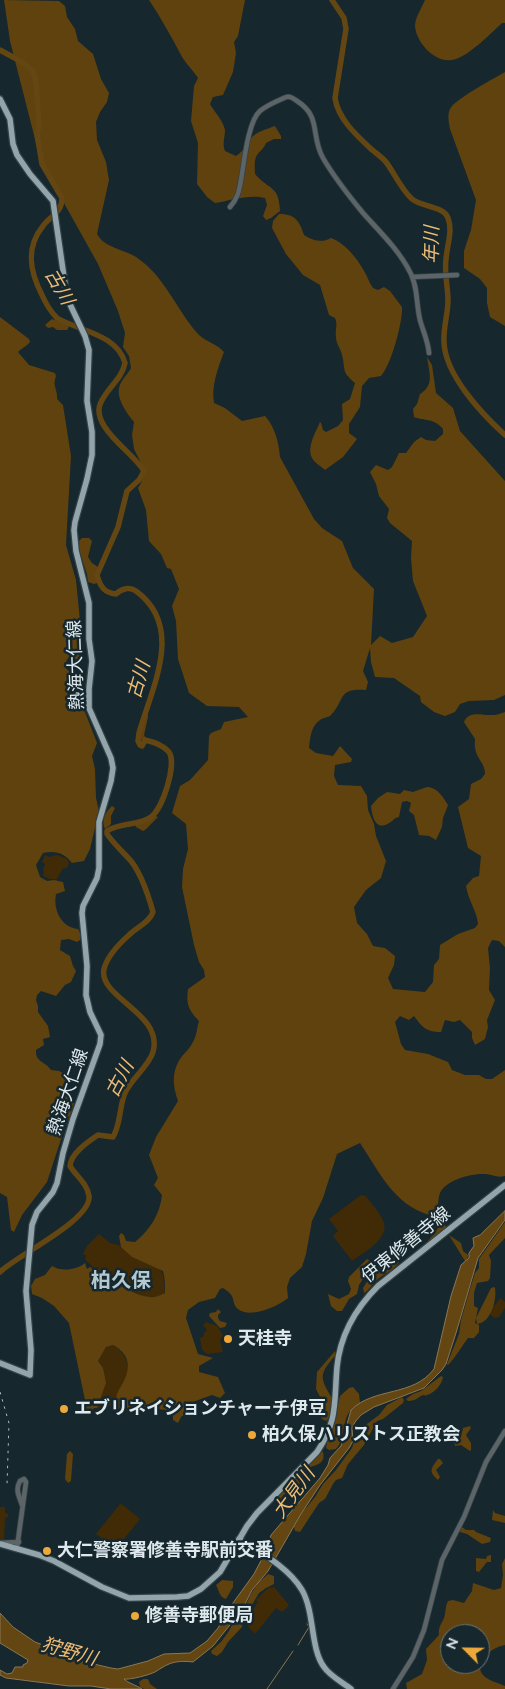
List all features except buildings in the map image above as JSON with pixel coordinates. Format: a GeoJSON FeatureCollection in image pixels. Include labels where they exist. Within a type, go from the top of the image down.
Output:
{"type":"FeatureCollection","features":[{"type":"Feature","properties":{"kind":"main road","name":"熱海大仁線"},"geometry":{"type":"LineString","coordinates":[[0,99],[10,119],[13,144],[17,155],[30,174],[52,198],[56,210],[67,298],[89,350],[87,401],[92,441],[87,479],[74,530],[76,551],[89,603],[89,639],[92,661],[89,708],[111,758],[113,768],[99,822],[99,868],[97,878],[83,906],[82,913],[87,966],[87,1004],[98,1026],[101,1040],[73,1119],[57,1183],[53,1192],[37,1212],[32,1225],[26,1291],[31,1350],[30,1375],[0,1363]]}},
{"type":"Feature","properties":{"kind":"main road","name":"伊東修善寺線"},"geometry":{"type":"LineString","coordinates":[[0,1544],[18,1545],[54,1561],[123,1597],[135,1599],[177,1597],[194,1593],[213,1580],[257,1513],[317,1452],[324,1442],[333,1422],[337,1366],[344,1340],[350,1323],[366,1298],[378,1286],[505,1185]]}},
{"type":"Feature","properties":{"kind":"main road"},"geometry":{"type":"LineString","coordinates":[[239,1539],[277,1564],[295,1580],[308,1604],[318,1655],[324,1667],[330,1674],[351,1689]]}},
{"type":"Feature","properties":{"kind":"street"},"geometry":{"type":"LineString","coordinates":[[230,207],[238,196],[250,134],[257,115],[264,108],[289,97],[309,111],[313,119],[315,139],[322,156],[363,213],[400,254],[412,277],[429,353]]}},
{"type":"Feature","properties":{"kind":"street"},"geometry":{"type":"LineString","coordinates":[[412,277],[455,275]]}},
{"type":"Feature","properties":{"kind":"street"},"geometry":{"type":"LineString","coordinates":[[393,1689],[413,1657],[424,1630],[442,1560],[464,1517],[486,1462],[505,1430]]}},
{"type":"Feature","properties":{"kind":"street"},"geometry":{"type":"LineString","coordinates":[[18,1545],[22,1505],[26,1493],[26,1482],[24,1479],[18,1484],[18,1495],[22,1505]]}},
{"type":"Feature","properties":{"kind":"shaded area"},"geometry":{"type":"Polygon","coordinates":[[[4,0],[59,1],[65,6],[67,17],[75,29],[78,41],[93,54],[101,79],[109,93],[107,102],[96,122],[97,140],[106,162],[109,180],[97,234],[100,239],[115,248],[131,254],[146,265],[163,284],[199,335],[224,352],[214,384],[214,403],[225,408],[242,421],[265,416],[268,420],[276,435],[280,457],[314,519],[322,528],[342,541],[353,568],[374,589],[371,645],[380,636],[392,643],[413,637],[427,616],[413,581],[412,541],[390,523],[387,518],[389,509],[379,496],[370,472],[376,465],[388,470],[392,467],[399,453],[406,453],[414,442],[421,437],[426,440],[435,441],[443,434],[443,429],[440,425],[429,420],[414,417],[413,409],[417,404],[420,394],[428,387],[430,378],[427,357],[432,365],[436,393],[453,408],[460,431],[505,481],[505,695],[494,700],[469,701],[460,704],[455,712],[445,716],[434,712],[421,702],[420,696],[394,678],[375,677],[370,648],[363,671],[368,682],[366,690],[350,691],[343,696],[331,715],[320,720],[315,726],[309,748],[316,753],[333,756],[340,746],[352,759],[351,762],[335,765],[334,776],[338,785],[361,786],[367,796],[368,810],[386,861],[381,878],[366,890],[354,907],[357,923],[367,934],[373,946],[385,948],[395,956],[394,965],[388,978],[393,989],[425,992],[433,982],[434,965],[439,959],[440,945],[458,934],[475,928],[478,924],[466,886],[473,878],[479,876],[481,856],[468,848],[458,807],[469,799],[471,784],[481,779],[485,774],[483,765],[477,755],[475,739],[464,722],[469,716],[477,714],[494,715],[505,712],[505,947],[499,941],[492,940],[488,948],[490,968],[489,990],[495,1000],[487,1020],[488,1027],[485,1039],[475,1045],[472,1032],[460,1020],[454,1022],[445,1020],[441,1032],[425,1028],[414,1016],[409,1020],[400,1016],[395,1022],[401,1044],[405,1050],[428,1054],[448,1062],[452,1070],[465,1075],[479,1075],[486,1079],[492,1079],[505,1070],[505,1176],[473,1175],[460,1178],[448,1184],[443,1188],[439,1196],[438,1217],[411,1207],[401,1199],[383,1179],[360,1143],[337,1154],[323,1198],[312,1221],[302,1267],[290,1278],[287,1287],[288,1298],[264,1310],[250,1313],[243,1312],[234,1304],[231,1294],[223,1288],[220,1289],[215,1298],[199,1302],[188,1310],[186,1318],[198,1354],[213,1358],[199,1366],[199,1372],[218,1377],[225,1393],[220,1398],[212,1395],[190,1403],[188,1412],[181,1417],[178,1423],[173,1420],[173,1411],[126,1411],[111,1405],[115,1401],[126,1376],[128,1365],[124,1354],[113,1345],[106,1347],[98,1361],[103,1368],[106,1383],[97,1408],[94,1408],[90,1414],[86,1413],[69,1323],[54,1306],[32,1294],[31,1286],[35,1279],[45,1275],[52,1266],[60,1269],[69,1269],[85,1263],[87,1269],[90,1267],[119,1285],[143,1296],[152,1297],[165,1293],[163,1271],[132,1257],[121,1247],[119,1236],[121,1233],[126,1241],[135,1242],[150,1227],[159,1209],[162,1195],[154,1185],[158,1178],[149,1155],[156,1137],[178,1101],[174,1085],[175,1070],[180,1059],[195,1038],[199,1021],[189,1006],[187,998],[188,989],[205,977],[194,945],[182,887],[183,869],[188,849],[186,824],[172,813],[180,786],[190,780],[208,760],[209,736],[211,733],[221,729],[224,722],[248,717],[239,707],[207,706],[189,693],[178,659],[176,621],[172,606],[179,589],[171,569],[167,568],[161,554],[149,541],[146,510],[138,488],[145,471],[134,449],[132,435],[134,422],[125,409],[119,394],[121,383],[131,368],[129,356],[123,347],[125,333],[98,264],[45,169],[36,143],[10,41],[4,0]]]}},
{"type":"Feature","properties":{"kind":"shaded area"},"geometry":{"type":"Polygon","coordinates":[[[149,0],[245,0],[238,36],[234,42],[236,53],[233,72],[223,95],[213,97],[210,104],[224,126],[225,151],[236,156],[252,137],[260,132],[275,126],[281,136],[281,139],[274,139],[266,143],[255,161],[255,174],[276,192],[278,197],[280,211],[271,218],[266,220],[263,216],[267,205],[265,198],[247,197],[215,203],[207,197],[197,184],[198,143],[191,121],[194,86],[198,78],[183,58],[149,0]]]}},
{"type":"Feature","properties":{"kind":"shaded area"},"geometry":{"type":"Polygon","coordinates":[[[425,0],[505,0],[505,23],[502,23],[481,43],[462,56],[456,59],[442,59],[423,46],[416,33],[416,20],[425,0]]]}},
{"type":"Feature","properties":{"kind":"shaded area"},"geometry":{"type":"Polygon","coordinates":[[[505,72],[505,326],[490,317],[487,303],[487,288],[480,279],[464,268],[464,251],[471,230],[476,200],[450,129],[448,116],[450,109],[459,100],[505,72]]]}},
{"type":"Feature","properties":{"kind":"shaded area"},"geometry":{"type":"Polygon","coordinates":[[[279,214],[289,215],[296,219],[304,235],[311,239],[321,241],[331,238],[341,243],[358,261],[373,288],[378,290],[384,287],[390,291],[402,307],[398,333],[389,363],[381,376],[369,378],[362,386],[360,407],[349,424],[349,433],[357,439],[343,457],[325,470],[315,462],[310,453],[313,437],[320,422],[323,430],[326,432],[338,426],[343,420],[342,404],[350,399],[355,383],[345,371],[336,340],[336,320],[329,315],[320,285],[303,275],[286,254],[272,228],[273,221],[279,214]]]}},
{"type":"Feature","properties":{"kind":"shaded area"},"geometry":{"type":"Polygon","coordinates":[[[0,317],[29,339],[30,342],[18,352],[29,365],[55,373],[57,399],[63,405],[71,456],[66,545],[76,580],[81,631],[81,660],[68,658],[64,666],[84,687],[85,712],[97,743],[92,756],[99,811],[90,849],[84,861],[72,863],[63,855],[56,852],[47,852],[43,853],[36,865],[40,877],[47,881],[63,882],[65,891],[56,894],[57,912],[67,925],[78,929],[81,935],[80,940],[77,942],[69,939],[61,940],[60,950],[70,956],[76,971],[71,982],[65,985],[56,996],[41,991],[37,995],[36,1000],[38,1012],[48,1026],[50,1037],[43,1039],[44,1045],[36,1050],[37,1057],[51,1070],[67,1075],[66,1082],[74,1103],[47,1182],[22,1215],[14,1232],[11,1230],[7,1197],[0,1193],[0,317]]]}},
{"type":"Feature","properties":{"kind":"shaded area"},"geometry":{"type":"Polygon","coordinates":[[[52,319],[69,327],[67,330],[57,330],[53,327],[48,328],[45,325],[52,319]]]}},
{"type":"Feature","properties":{"kind":"shaded area"},"geometry":{"type":"Polygon","coordinates":[[[82,538],[89,538],[92,541],[88,557],[98,567],[97,583],[94,584],[88,582],[79,550],[79,541],[82,538]]]}},
{"type":"Feature","properties":{"kind":"shaded area"},"geometry":{"type":"Polygon","coordinates":[[[147,711],[148,717],[144,735],[146,738],[141,740],[140,736],[147,711]]]}},
{"type":"Feature","properties":{"kind":"shaded area"},"geometry":{"type":"Polygon","coordinates":[[[427,787],[437,791],[448,805],[436,840],[429,836],[419,835],[414,815],[409,811],[411,803],[407,801],[402,802],[399,817],[384,825],[377,824],[372,814],[371,806],[378,798],[387,792],[400,794],[404,790],[413,792],[427,787]]]}},
{"type":"Feature","properties":{"kind":"shaded area"},"geometry":{"type":"Polygon","coordinates":[[[112,806],[115,808],[111,816],[111,824],[105,829],[104,817],[112,806]]]}},
{"type":"Feature","properties":{"kind":"shaded area"},"geometry":{"type":"Polygon","coordinates":[[[156,816],[158,817],[145,830],[143,831],[136,827],[135,824],[148,821],[156,816]]]}},
{"type":"Feature","properties":{"kind":"shaded area"},"geometry":{"type":"Polygon","coordinates":[[[45,855],[49,857],[57,855],[67,859],[69,863],[67,868],[63,868],[57,879],[43,876],[45,864],[42,862],[45,855]]]}},
{"type":"Feature","properties":{"kind":"shaded area"},"geometry":{"type":"Polygon","coordinates":[[[361,1195],[366,1196],[383,1219],[385,1229],[383,1235],[374,1245],[352,1261],[333,1236],[338,1231],[329,1219],[361,1195]]]}},
{"type":"Feature","properties":{"kind":"shaded area"},"geometry":{"type":"Polygon","coordinates":[[[505,1211],[505,1220],[478,1258],[456,1333],[446,1364],[442,1370],[424,1388],[374,1407],[361,1415],[355,1422],[352,1428],[353,1441],[349,1448],[320,1485],[268,1571],[252,1590],[242,1610],[213,1646],[193,1662],[175,1662],[155,1672],[124,1679],[142,1689],[69,1686],[6,1678],[0,1675],[0,1670],[7,1674],[12,1673],[15,1667],[23,1667],[28,1660],[0,1643],[0,1613],[13,1627],[35,1642],[81,1661],[118,1669],[148,1661],[164,1654],[190,1653],[207,1641],[218,1628],[230,1607],[254,1574],[267,1549],[271,1535],[320,1478],[330,1458],[341,1446],[351,1410],[371,1398],[415,1384],[434,1369],[451,1296],[461,1265],[469,1258],[469,1253],[474,1246],[473,1238],[480,1235],[505,1211]]]}},
{"type":"Feature","properties":{"kind":"shaded area"},"geometry":{"type":"Polygon","coordinates":[[[505,1222],[505,1238],[489,1255],[491,1261],[490,1278],[488,1281],[477,1283],[474,1293],[474,1306],[478,1308],[475,1323],[479,1325],[479,1332],[474,1338],[468,1338],[448,1365],[459,1334],[461,1320],[475,1273],[479,1268],[479,1259],[505,1222]]]}},
{"type":"Feature","properties":{"kind":"shaded area"},"geometry":{"type":"Polygon","coordinates":[[[442,1223],[446,1227],[445,1230],[425,1245],[442,1223]]]}},
{"type":"Feature","properties":{"kind":"shaded area"},"geometry":{"type":"Polygon","coordinates":[[[99,1234],[110,1243],[119,1245],[136,1259],[160,1269],[163,1275],[165,1293],[153,1297],[142,1296],[115,1282],[90,1264],[83,1254],[87,1246],[99,1234]]]}},
{"type":"Feature","properties":{"kind":"shaded area"},"geometry":{"type":"Polygon","coordinates":[[[449,1235],[461,1243],[463,1251],[468,1255],[467,1261],[465,1261],[449,1235]]]}},
{"type":"Feature","properties":{"kind":"shaded area"},"geometry":{"type":"Polygon","coordinates":[[[397,1239],[402,1258],[394,1268],[376,1281],[364,1293],[363,1288],[375,1269],[388,1255],[394,1241],[397,1239]]]}},
{"type":"Feature","properties":{"kind":"shaded area"},"geometry":{"type":"Polygon","coordinates":[[[367,1259],[372,1262],[372,1265],[359,1285],[357,1294],[349,1299],[342,1311],[337,1311],[331,1306],[328,1294],[339,1299],[349,1294],[351,1289],[348,1281],[349,1277],[367,1259]]]}},
{"type":"Feature","properties":{"kind":"shaded area"},"geometry":{"type":"Polygon","coordinates":[[[494,1287],[495,1298],[492,1310],[486,1320],[477,1324],[476,1318],[491,1288],[494,1287]]]}},
{"type":"Feature","properties":{"kind":"shaded area"},"geometry":{"type":"Polygon","coordinates":[[[500,1298],[505,1302],[505,1308],[499,1317],[494,1318],[490,1314],[492,1307],[500,1298]]]}},
{"type":"Feature","properties":{"kind":"shaded area"},"geometry":{"type":"Polygon","coordinates":[[[218,1309],[221,1312],[218,1318],[220,1321],[227,1323],[225,1327],[220,1328],[209,1316],[210,1313],[216,1312],[218,1309]]]}},
{"type":"Feature","properties":{"kind":"shaded area"},"geometry":{"type":"Polygon","coordinates":[[[206,1322],[217,1326],[223,1335],[220,1340],[223,1352],[207,1354],[202,1350],[200,1338],[204,1336],[207,1330],[203,1325],[206,1322]]]}},
{"type":"Feature","properties":{"kind":"shaded area"},"geometry":{"type":"Polygon","coordinates":[[[113,1345],[125,1358],[128,1371],[115,1400],[107,1408],[99,1411],[97,1408],[103,1368],[98,1361],[106,1347],[113,1345]]]}},
{"type":"Feature","properties":{"kind":"shaded area"},"geometry":{"type":"Polygon","coordinates":[[[335,1351],[335,1356],[323,1373],[324,1382],[333,1400],[329,1417],[326,1421],[322,1419],[317,1410],[321,1399],[316,1389],[317,1372],[335,1351]]]}},
{"type":"Feature","properties":{"kind":"shaded area"},"geometry":{"type":"Polygon","coordinates":[[[441,1376],[443,1377],[438,1388],[433,1392],[412,1400],[408,1401],[406,1399],[421,1391],[441,1376]]]}},
{"type":"Feature","properties":{"kind":"shaded area"},"geometry":{"type":"Polygon","coordinates":[[[353,1387],[359,1394],[360,1403],[353,1408],[346,1418],[340,1443],[336,1449],[329,1450],[326,1448],[335,1421],[340,1396],[353,1387]]]}},
{"type":"Feature","properties":{"kind":"shaded area"},"geometry":{"type":"Polygon","coordinates":[[[402,1397],[403,1403],[383,1419],[377,1421],[364,1445],[348,1464],[342,1478],[336,1480],[325,1499],[319,1503],[300,1532],[295,1531],[294,1527],[302,1513],[352,1448],[355,1439],[363,1427],[379,1415],[387,1405],[402,1397]]]}},
{"type":"Feature","properties":{"kind":"shaded area"},"geometry":{"type":"Polygon","coordinates":[[[470,1426],[471,1428],[466,1435],[471,1443],[471,1450],[461,1445],[455,1446],[454,1441],[461,1436],[463,1428],[470,1426]]]}},
{"type":"Feature","properties":{"kind":"shaded area"},"geometry":{"type":"Polygon","coordinates":[[[70,1451],[73,1454],[71,1481],[68,1483],[65,1479],[67,1454],[70,1451]]]}},
{"type":"Feature","properties":{"kind":"shaded area"},"geometry":{"type":"Polygon","coordinates":[[[320,1451],[323,1452],[324,1456],[322,1462],[307,1468],[309,1464],[320,1451]]]}},
{"type":"Feature","properties":{"kind":"shaded area"},"geometry":{"type":"Polygon","coordinates":[[[438,1459],[443,1463],[436,1470],[440,1477],[438,1480],[433,1475],[432,1470],[433,1465],[438,1459]]]}},
{"type":"Feature","properties":{"kind":"shaded area"},"geometry":{"type":"Polygon","coordinates":[[[306,1467],[299,1485],[278,1502],[276,1497],[306,1467]]]}},
{"type":"Feature","properties":{"kind":"shaded area"},"geometry":{"type":"Polygon","coordinates":[[[120,1504],[140,1519],[116,1549],[96,1534],[120,1504]]]}},
{"type":"Feature","properties":{"kind":"shaded area"},"geometry":{"type":"Polygon","coordinates":[[[0,1507],[5,1507],[5,1513],[8,1514],[8,1517],[5,1518],[4,1540],[0,1541],[0,1507]]]}},
{"type":"Feature","properties":{"kind":"shaded area"},"geometry":{"type":"Polygon","coordinates":[[[493,1510],[495,1513],[505,1516],[505,1523],[492,1520],[493,1510]]]}},
{"type":"Feature","properties":{"kind":"shaded area"},"geometry":{"type":"Polygon","coordinates":[[[462,1527],[491,1538],[490,1542],[482,1544],[467,1534],[460,1532],[459,1528],[462,1527]]]}},
{"type":"Feature","properties":{"kind":"shaded area"},"geometry":{"type":"Polygon","coordinates":[[[491,1555],[491,1562],[487,1562],[479,1572],[476,1571],[476,1558],[486,1559],[487,1556],[491,1555]]]}},
{"type":"Feature","properties":{"kind":"shaded area"},"geometry":{"type":"Polygon","coordinates":[[[505,1558],[505,1645],[490,1652],[490,1624],[441,1624],[448,1601],[453,1600],[464,1603],[472,1591],[473,1583],[494,1590],[501,1588],[502,1564],[505,1558]]]}},
{"type":"Feature","properties":{"kind":"shaded area"},"geometry":{"type":"Polygon","coordinates":[[[268,1574],[274,1576],[274,1584],[259,1593],[243,1620],[242,1627],[228,1642],[222,1652],[217,1656],[212,1654],[211,1651],[221,1642],[235,1619],[242,1613],[259,1582],[268,1574]]]}},
{"type":"Feature","properties":{"kind":"shaded area"},"geometry":{"type":"Polygon","coordinates":[[[222,1580],[233,1581],[233,1587],[226,1599],[221,1595],[216,1585],[222,1580]]]}},
{"type":"Feature","properties":{"kind":"shaded area"},"geometry":{"type":"Polygon","coordinates":[[[274,1587],[289,1605],[282,1612],[276,1608],[255,1634],[244,1622],[258,1602],[256,1600],[268,1588],[274,1587]]]}},
{"type":"Feature","properties":{"kind":"shaded area"},"geometry":{"type":"Polygon","coordinates":[[[440,1626],[440,1674],[482,1674],[505,1686],[505,1689],[407,1689],[406,1683],[422,1674],[427,1660],[426,1649],[439,1635],[440,1626]]]}},
{"type":"Feature","properties":{"kind":"shaded area"},"geometry":{"type":"Polygon","coordinates":[[[143,1679],[148,1679],[150,1684],[157,1689],[144,1689],[140,1687],[139,1682],[143,1679]]]}},
{"type":"Feature","properties":{"kind":"waterway","name":"年川"},"geometry":{"type":"LineString","coordinates":[[332,0],[344,18],[346,29],[335,98],[337,105],[343,119],[386,162],[408,195],[416,202],[446,214],[450,233],[445,269],[448,300],[444,337],[446,355],[451,368],[466,393],[505,435]]}},
{"type":"Feature","properties":{"kind":"waterway","name":"古川"},"geometry":{"type":"LineString","coordinates":[[0,50],[22,62],[33,71],[36,82],[39,126],[37,134],[42,164],[62,198],[58,211],[46,222],[37,234],[34,243],[31,260],[38,286],[48,307],[57,318],[106,339],[121,353],[125,363],[121,374],[101,402],[99,411],[106,429],[144,471],[139,480],[127,491],[118,527],[97,575],[101,586],[108,592],[116,594],[123,589],[136,591],[151,606],[159,622],[162,640],[161,658],[138,741],[142,746],[145,740],[164,747],[169,752],[171,758],[168,786],[156,812],[141,822],[118,826],[107,831],[110,838],[131,861],[138,872],[153,912],[149,919],[125,938],[111,955],[104,969],[105,979],[111,989],[141,1016],[149,1027],[154,1038],[153,1052],[148,1062],[125,1093],[116,1132],[113,1137],[98,1135],[81,1148],[71,1161],[70,1166],[88,1191],[87,1205],[79,1216],[67,1226],[0,1272]]}},
{"type":"Feature","properties":{"kind":"waterway"},"geometry":{"type":"LineString","coordinates":[[298,1645],[309,1627],[307,1624]]}},
{"type":"Feature","properties":{"kind":"waterway"},"geometry":{"type":"LineString","coordinates":[[267,1689],[293,1651]]}},
{"type":"Feature","properties":{"kind":"railway"},"geometry":{"type":"LineString","coordinates":[[0,1392],[9,1423],[7,1485]]}},
{"type":"Feature","properties":{"kind":"place","name":"天桂寺"},"geometry":{"type":"Point","coordinates":[228,1339]}},
{"type":"Feature","properties":{"kind":"place","name":"エブリネイションチャーチ伊豆"},"geometry":{"type":"Point","coordinates":[64,1409]}},
{"type":"Feature","properties":{"kind":"place","name":"柏久保ハリストス正教会"},"geometry":{"type":"Point","coordinates":[252,1435]}},
{"type":"Feature","properties":{"kind":"place","name":"大仁警察署修善寺駅前交番"},"geometry":{"type":"Point","coordinates":[47,1551]}},
{"type":"Feature","properties":{"kind":"place","name":"修善寺郵便局"},"geometry":{"type":"Point","coordinates":[135,1616]}},
{"type":"Feature","properties":{"kind":"district","name":"柏久保"},"geometry":{"type":"Point","coordinates":[121,1281]}},
{"type":"Feature","properties":{"kind":"water label","name":"大見川"},"geometry":{"type":"Point","coordinates":[294,1493]}},
{"type":"Feature","properties":{"kind":"water label","name":"狩野川"},"geometry":{"type":"Point","coordinates":[69,1652]}}]}
